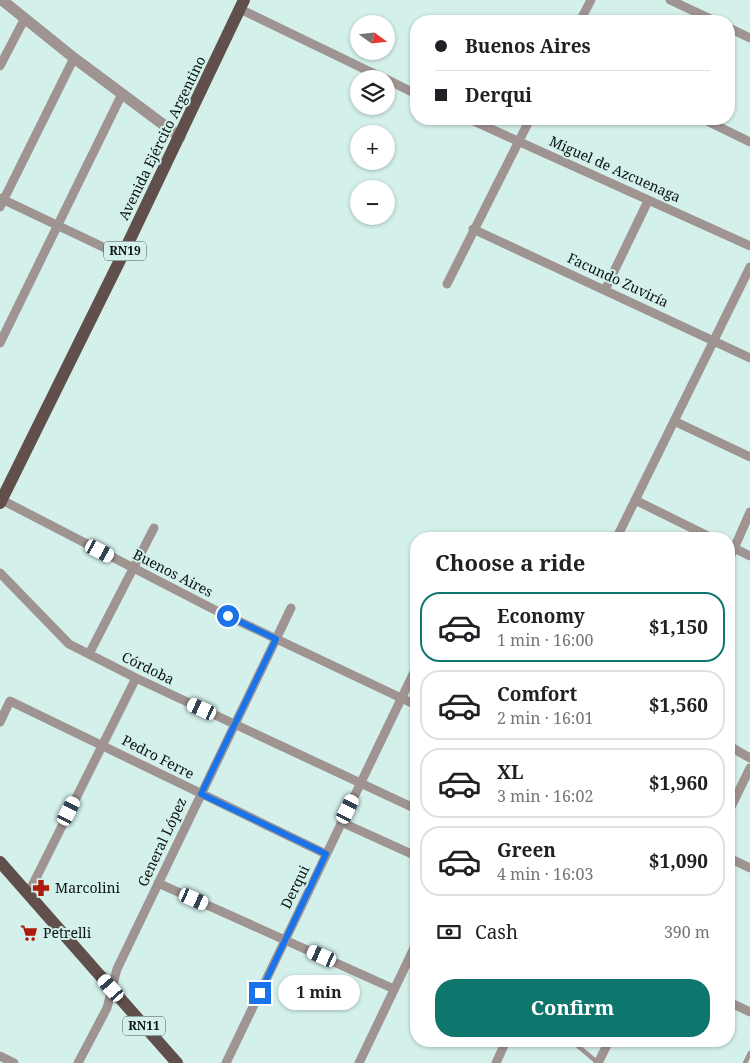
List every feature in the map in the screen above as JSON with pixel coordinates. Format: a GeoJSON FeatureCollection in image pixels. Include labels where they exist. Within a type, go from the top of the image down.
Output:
{"type":"FeatureCollection","features":[{"type":"Feature","properties":{"kind":"main road","name":"Avenida Ejército Argentino"},"geometry":{"type":"LineString","coordinates":[[1,500],[180,137],[242,5]]}},
{"type":"Feature","properties":{"kind":"main road","name":"RN11"},"geometry":{"type":"LineString","coordinates":[[1,866],[28,894],[176,1063]]}},
{"type":"Feature","properties":{"kind":"street"},"geometry":{"type":"LineString","coordinates":[[2,0],[74,58],[180,137]]}},
{"type":"Feature","properties":{"kind":"street"},"geometry":{"type":"LineString","coordinates":[[583,15],[591,0]]}},
{"type":"Feature","properties":{"kind":"street"},"geometry":{"type":"LineString","coordinates":[[670,0],[702,15]]}},
{"type":"Feature","properties":{"kind":"street"},"geometry":{"type":"LineString","coordinates":[[242,5],[368,70]]}},
{"type":"Feature","properties":{"kind":"street"},"geometry":{"type":"LineString","coordinates":[[0,66],[24,18]]}},
{"type":"Feature","properties":{"kind":"street"},"geometry":{"type":"LineString","coordinates":[[735,31],[750,38]]}},
{"type":"Feature","properties":{"kind":"street"},"geometry":{"type":"LineString","coordinates":[[74,58],[1,202],[122,256]]}},
{"type":"Feature","properties":{"kind":"street"},"geometry":{"type":"LineString","coordinates":[[395,84],[410,91]]}},
{"type":"Feature","properties":{"kind":"street"},"geometry":{"type":"LineString","coordinates":[[0,344],[122,94]]}},
{"type":"Feature","properties":{"kind":"street","name":"Miguel de Azcuenaga"},"geometry":{"type":"LineString","coordinates":[[482,125],[750,246]]}},
{"type":"Feature","properties":{"kind":"street"},"geometry":{"type":"LineString","coordinates":[[447,284],[527,125]]}},
{"type":"Feature","properties":{"kind":"street"},"geometry":{"type":"LineString","coordinates":[[715,125],[750,142]]}},
{"type":"Feature","properties":{"kind":"street"},"geometry":{"type":"LineString","coordinates":[[605,290],[648,201]]}},
{"type":"Feature","properties":{"kind":"street","name":"Facundo Zuviría"},"geometry":{"type":"LineString","coordinates":[[473,229],[750,358]]}},
{"type":"Feature","properties":{"kind":"street"},"geometry":{"type":"LineString","coordinates":[[619,532],[750,267]]}},
{"type":"Feature","properties":{"kind":"street"},"geometry":{"type":"LineString","coordinates":[[674,421],[750,457]]}},
{"type":"Feature","properties":{"kind":"street","name":"Buenos Aires"},"geometry":{"type":"LineString","coordinates":[[1,500],[132,568],[410,702]]}},
{"type":"Feature","properties":{"kind":"street"},"geometry":{"type":"LineString","coordinates":[[635,500],[700,532]]}},
{"type":"Feature","properties":{"kind":"street"},"geometry":{"type":"LineString","coordinates":[[735,541],[750,512]]}},
{"type":"Feature","properties":{"kind":"street"},"geometry":{"type":"LineString","coordinates":[[89,654],[154,528]]}},
{"type":"Feature","properties":{"kind":"street"},"geometry":{"type":"LineString","coordinates":[[735,548],[750,556]]}},
{"type":"Feature","properties":{"kind":"street","name":"Córdoba"},"geometry":{"type":"LineString","coordinates":[[0,573],[64,640],[136,678],[410,806]]}},
{"type":"Feature","properties":{"kind":"street","name":"General López"},"geometry":{"type":"LineString","coordinates":[[78,1063],[107,1008],[117,969],[291,608]]}},
{"type":"Feature","properties":{"kind":"street"},"geometry":{"type":"LineString","coordinates":[[28,894],[136,678]]}},
{"type":"Feature","properties":{"kind":"street","name":"Derqui"},"geometry":{"type":"LineString","coordinates":[[226,1063],[410,680]]}},
{"type":"Feature","properties":{"kind":"street","name":"Pedro Ferre"},"geometry":{"type":"LineString","coordinates":[[0,722],[10,701],[326,854]]}},
{"type":"Feature","properties":{"kind":"street"},"geometry":{"type":"LineString","coordinates":[[735,749],[750,758]]}},
{"type":"Feature","properties":{"kind":"street"},"geometry":{"type":"LineString","coordinates":[[735,799],[750,768]]}},
{"type":"Feature","properties":{"kind":"street"},"geometry":{"type":"LineString","coordinates":[[341,822],[410,853]]}},
{"type":"Feature","properties":{"kind":"street"},"geometry":{"type":"LineString","coordinates":[[735,861],[750,868]]}},
{"type":"Feature","properties":{"kind":"street"},"geometry":{"type":"LineString","coordinates":[[158,883],[394,989]]}},
{"type":"Feature","properties":{"kind":"street"},"geometry":{"type":"LineString","coordinates":[[359,1063],[410,956]]}},
{"type":"Feature","properties":{"kind":"street"},"geometry":{"type":"LineString","coordinates":[[735,1005],[750,1011]]}},
{"type":"Feature","properties":{"kind":"street"},"geometry":{"type":"LineString","coordinates":[[496,1063],[503,1047]]}},
{"type":"Feature","properties":{"kind":"street"},"geometry":{"type":"LineString","coordinates":[[598,1063],[607,1047]]}},
{"type":"Feature","properties":{"kind":"street"},"geometry":{"type":"LineString","coordinates":[[0,1056],[14,1063]]}},
{"type":"Feature","properties":{"kind":"lane"},"geometry":{"type":"LineString","coordinates":[[579,1047],[598,1063]]}},
{"type":"Feature","properties":{"kind":"lane"},"geometry":{"type":"LineString","coordinates":[[745,1063],[750,1053]]}},
{"type":"Feature","properties":{"kind":"place","name":"Marcolini"},"geometry":{"type":"Point","coordinates":[41,888]}},
{"type":"Feature","properties":{"kind":"place","name":"Petrelli"},"geometry":{"type":"Point","coordinates":[29,933]}},
{"type":"Feature","properties":{"kind":"route"},"geometry":{"type":"LineString","coordinates":[[228,616],[276,639],[201,794],[326,854],[260,993]]}}]}
